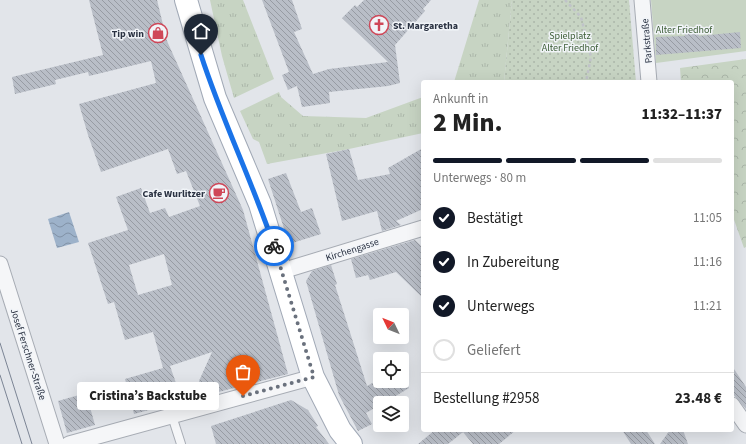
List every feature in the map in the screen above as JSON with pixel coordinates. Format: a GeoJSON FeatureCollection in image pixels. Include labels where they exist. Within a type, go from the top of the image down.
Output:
{"type":"FeatureCollection","features":[{"type":"Feature","properties":{"kind":"main road"},"geometry":{"type":"LineString","coordinates":[[186,0],[215,98],[260,204],[314,377],[340,430],[351,444]]}},
{"type":"Feature","properties":{"kind":"street","name":"Parkstraße"},"geometry":{"type":"LineString","coordinates":[[642,0],[649,80]]}},
{"type":"Feature","properties":{"kind":"street","name":"Kirchengasse"},"geometry":{"type":"LineString","coordinates":[[282,271],[421,229]]}},
{"type":"Feature","properties":{"kind":"street","name":"Josef Ferschner-Straße"},"geometry":{"type":"LineString","coordinates":[[0,264],[57,444]]}},
{"type":"Feature","properties":{"kind":"street"},"geometry":{"type":"LineString","coordinates":[[69,444],[314,377]]}},
{"type":"Feature","properties":{"kind":"street"},"geometry":{"type":"LineString","coordinates":[[734,408],[746,425]]}},
{"type":"Feature","properties":{"kind":"lane"},"geometry":{"type":"LineString","coordinates":[[172,416],[181,444]]}},
{"type":"Feature","properties":{"kind":"path"},"geometry":{"type":"LineString","coordinates":[[564,0],[581,17],[591,57],[586,80]]}},
{"type":"Feature","properties":{"kind":"green space"},"geometry":{"type":"Polygon","coordinates":[[[210,0],[243,0],[274,79],[234,98],[222,56],[210,0]]]}},
{"type":"Feature","properties":{"kind":"green space"},"geometry":{"type":"Polygon","coordinates":[[[479,0],[512,0],[504,80],[455,80],[479,0]]]}},
{"type":"Feature","properties":{"kind":"green space","name":"Spielplatz Alter Friedhof"},"geometry":{"type":"Polygon","coordinates":[[[512,0],[629,0],[636,80],[504,80],[512,0]]]}},
{"type":"Feature","properties":{"kind":"green space","name":"Alter Friedhof"},"geometry":{"type":"Polygon","coordinates":[[[651,0],[746,0],[746,51],[656,63],[651,0]]]}},
{"type":"Feature","properties":{"kind":"green space"},"geometry":{"type":"Polygon","coordinates":[[[746,59],[746,247],[744,248],[734,220],[734,80],[681,80],[680,68],[746,59]]]}},
{"type":"Feature","properties":{"kind":"green space"},"geometry":{"type":"Polygon","coordinates":[[[279,92],[281,97],[303,116],[366,118],[421,98],[421,133],[349,149],[267,164],[259,142],[253,139],[240,111],[279,92]]]}},
{"type":"Feature","properties":{"kind":"water"},"geometry":{"type":"Polygon","coordinates":[[[69,212],[79,242],[57,248],[48,219],[69,212]]]}},
{"type":"Feature","properties":{"kind":"building"},"geometry":{"type":"Polygon","coordinates":[[[89,0],[157,0],[167,41],[243,210],[288,374],[203,396],[199,381],[212,352],[170,366],[176,383],[162,387],[167,405],[134,414],[125,379],[163,368],[153,332],[125,340],[114,302],[108,304],[88,243],[128,230],[116,197],[141,188],[150,213],[165,208],[169,217],[200,206],[186,171],[177,174],[168,149],[101,172],[79,104],[156,83],[151,61],[89,76],[88,72],[55,80],[56,84],[15,94],[12,77],[103,55],[89,0]],[[164,254],[129,265],[138,295],[172,285],[164,254]]]}},
{"type":"Feature","properties":{"kind":"building"},"geometry":{"type":"Polygon","coordinates":[[[262,0],[292,0],[302,29],[294,32],[313,74],[329,69],[388,62],[342,18],[355,5],[357,7],[364,0],[431,0],[423,9],[425,11],[395,45],[400,83],[388,86],[329,92],[330,103],[302,107],[297,86],[288,90],[282,75],[289,72],[262,0]]]}},
{"type":"Feature","properties":{"kind":"building"},"geometry":{"type":"Polygon","coordinates":[[[698,32],[699,36],[740,32],[741,48],[656,55],[656,37],[685,36],[685,33],[698,32]]]}},
{"type":"Feature","properties":{"kind":"building"},"geometry":{"type":"Polygon","coordinates":[[[349,149],[358,180],[390,174],[388,168],[421,149],[421,210],[396,221],[401,225],[382,231],[377,211],[342,221],[326,154],[349,149]]]}},
{"type":"Feature","properties":{"kind":"building"},"geometry":{"type":"Polygon","coordinates":[[[286,173],[301,212],[312,208],[321,234],[289,244],[268,179],[286,173]]]}},
{"type":"Feature","properties":{"kind":"building"},"geometry":{"type":"Polygon","coordinates":[[[415,240],[421,246],[421,296],[396,272],[370,280],[368,275],[356,278],[351,259],[415,240]]]}},
{"type":"Feature","properties":{"kind":"building"},"geometry":{"type":"Polygon","coordinates":[[[331,265],[337,284],[335,285],[367,386],[373,383],[373,388],[409,388],[396,396],[373,396],[373,409],[366,413],[372,424],[358,431],[339,395],[306,281],[312,271],[331,265]]]}},
{"type":"Feature","properties":{"kind":"building"},"geometry":{"type":"Polygon","coordinates":[[[734,369],[746,387],[746,409],[734,395],[734,369]]]}},
{"type":"Feature","properties":{"kind":"building"},"geometry":{"type":"Polygon","coordinates":[[[86,393],[95,425],[67,433],[58,401],[86,393]]]}},
{"type":"Feature","properties":{"kind":"building"},"geometry":{"type":"Polygon","coordinates":[[[291,400],[308,410],[318,426],[316,427],[329,444],[216,444],[211,426],[291,400]]]}},
{"type":"Feature","properties":{"kind":"building"},"geometry":{"type":"Polygon","coordinates":[[[433,432],[463,432],[448,444],[418,444],[433,432]]]}},
{"type":"Feature","properties":{"kind":"building"},"geometry":{"type":"Polygon","coordinates":[[[463,432],[514,432],[499,444],[473,444],[463,432]]]}},
{"type":"Feature","properties":{"kind":"building"},"geometry":{"type":"Polygon","coordinates":[[[623,432],[647,432],[655,444],[631,444],[623,432]]]}},
{"type":"Feature","properties":{"kind":"building"},"geometry":{"type":"Polygon","coordinates":[[[669,432],[684,432],[688,444],[660,444],[669,432]]]}},
{"type":"Feature","properties":{"kind":"tram line"},"geometry":{"type":"LineString","coordinates":[[0,343],[32,444]]}},
{"type":"Feature","properties":{"kind":"tram line"},"geometry":{"type":"LineString","coordinates":[[0,375],[22,444]]}},
{"type":"Feature","properties":{"kind":"way so far"},"geometry":{"type":"LineString","coordinates":[[243,396],[314,377],[274,246]]}},
{"type":"Feature","properties":{"kind":"place","name":"St. Margaretha"},"geometry":{"type":"Point","coordinates":[379,25]}},
{"type":"Feature","properties":{"kind":"place","name":"Tip win"},"geometry":{"type":"Point","coordinates":[158,33]}},
{"type":"Feature","properties":{"kind":"place","name":"Cafe Wurlitzer"},"geometry":{"type":"Point","coordinates":[219,193]}},
{"type":"Feature","properties":{"kind":"place","name":"Cristina’s Backstube"},"geometry":{"type":"Point","coordinates":[243,396]}},
{"type":"Feature","properties":{"kind":"route"},"geometry":{"type":"LineString","coordinates":[[201,55],[215,98],[260,204],[274,246]]}}]}
